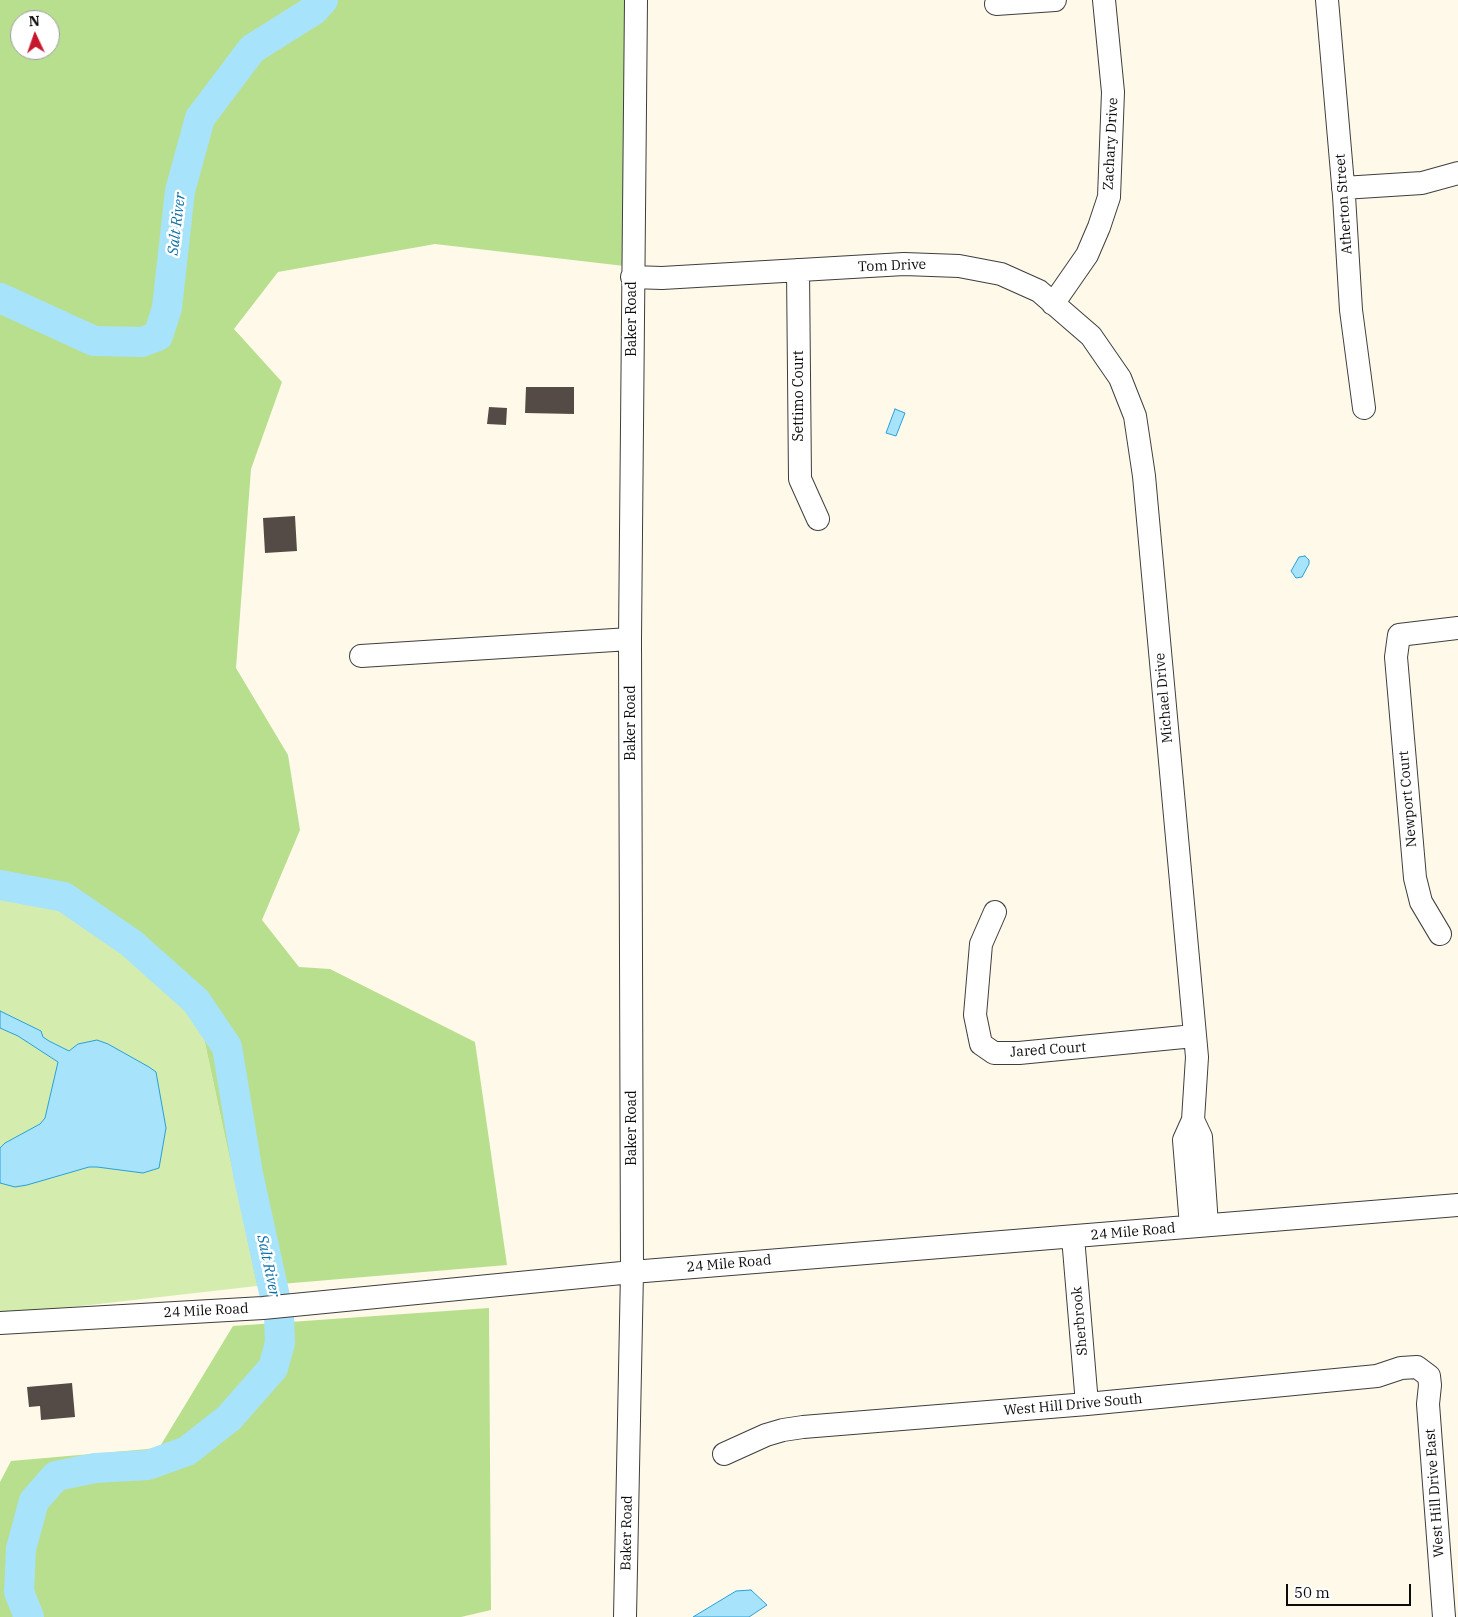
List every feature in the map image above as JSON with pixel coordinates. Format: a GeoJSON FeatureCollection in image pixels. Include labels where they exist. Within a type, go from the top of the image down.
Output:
{"type":"FeatureCollection","features":[{"type":"Feature","properties":{"kind":"street","name":"Baker Road"},"geometry":{"type":"LineString","coordinates":[[625,1617],[632,1272],[630,639],[636,0]]}},
{"type":"Feature","properties":{"kind":"street"},"geometry":{"type":"LineString","coordinates":[[996,4],[1055,0]]}},
{"type":"Feature","properties":{"kind":"street","name":"Zachary Drive"},"geometry":{"type":"LineString","coordinates":[[1053,304],[1087,255],[1099,227],[1108,197],[1113,92],[1104,0]]}},
{"type":"Feature","properties":{"kind":"street","name":"Atherton Street"},"geometry":{"type":"LineString","coordinates":[[1327,0],[1351,310],[1364,408]]}},
{"type":"Feature","properties":{"kind":"street"},"geometry":{"type":"LineString","coordinates":[[1343,188],[1422,183],[1458,173]]}},
{"type":"Feature","properties":{"kind":"street","name":"Tom Drive"},"geometry":{"type":"LineString","coordinates":[[632,277],[662,278],[904,264],[959,266],[1001,274],[1039,291],[1053,304]]}},
{"type":"Feature","properties":{"kind":"street","name":"Settimo Court"},"geometry":{"type":"LineString","coordinates":[[798,270],[800,479],[818,519]]}},
{"type":"Feature","properties":{"kind":"street","name":"Michael Drive"},"geometry":{"type":"LineString","coordinates":[[1053,304],[1091,336],[1120,378],[1135,416],[1144,476],[1197,1057],[1193,1120],[1201,1137],[1199,1226]]}},
{"type":"Feature","properties":{"kind":"street","name":"Newport Court"},"geometry":{"type":"LineString","coordinates":[[1440,934],[1421,902],[1415,878],[1396,657],[1399,635],[1458,628]]}},
{"type":"Feature","properties":{"kind":"street"},"geometry":{"type":"LineString","coordinates":[[361,656],[630,639]]}},
{"type":"Feature","properties":{"kind":"street","name":"Jared Court"},"geometry":{"type":"LineString","coordinates":[[995,912],[981,944],[975,1015],[981,1044],[994,1053],[1019,1053],[1194,1036]]}},
{"type":"Feature","properties":{"kind":"street","name":"24 Mile Road"},"geometry":{"type":"LineString","coordinates":[[0,1323],[263,1308],[632,1272],[1458,1205]]}},
{"type":"Feature","properties":{"kind":"street","name":"Sherbrook"},"geometry":{"type":"LineString","coordinates":[[1073,1237],[1087,1404]]}},
{"type":"Feature","properties":{"kind":"street","name":"West Hill Drive South"},"geometry":{"type":"LineString","coordinates":[[724,1454],[766,1435],[803,1427],[1087,1404],[1377,1376],[1410,1367],[1418,1367],[1424,1371]]}},
{"type":"Feature","properties":{"kind":"street","name":"West Hill Drive East"},"geometry":{"type":"LineString","coordinates":[[1424,1371],[1429,1376],[1430,1385],[1428,1404],[1444,1617]]}},
{"type":"Feature","properties":{"kind":"green space"},"geometry":{"type":"Polygon","coordinates":[[[0,0],[638,0],[633,267],[435,244],[278,272],[234,329],[282,382],[251,469],[236,668],[288,755],[300,830],[262,920],[299,967],[330,969],[475,1042],[507,1265],[257,1286],[196,1001],[64,897],[0,893],[0,0]]]}},
{"type":"Feature","properties":{"kind":"green space"},"geometry":{"type":"Polygon","coordinates":[[[0,893],[64,897],[196,1001],[257,1286],[81,1306],[0,1313],[0,893]]]}},
{"type":"Feature","properties":{"kind":"green space"},"geometry":{"type":"Polygon","coordinates":[[[489,1308],[491,1610],[461,1617],[0,1617],[0,1482],[11,1461],[159,1448],[233,1326],[489,1308]]]}},
{"type":"Feature","properties":{"kind":"water"},"geometry":{"type":"Polygon","coordinates":[[[895,409],[905,413],[896,436],[886,433],[895,409]]]}},
{"type":"Feature","properties":{"kind":"water"},"geometry":{"type":"Polygon","coordinates":[[[1305,556],[1309,560],[1309,564],[1302,577],[1296,578],[1291,571],[1299,557],[1305,556]]]}},
{"type":"Feature","properties":{"kind":"water"},"geometry":{"type":"Polygon","coordinates":[[[0,1011],[41,1031],[43,1037],[69,1051],[78,1044],[97,1040],[108,1044],[156,1072],[166,1128],[159,1168],[143,1173],[89,1167],[27,1185],[15,1187],[0,1183],[0,1148],[5,1143],[40,1124],[45,1118],[58,1062],[18,1036],[0,1028],[0,1011]]]}},
{"type":"Feature","properties":{"kind":"water"},"geometry":{"type":"Polygon","coordinates":[[[751,1590],[767,1605],[749,1617],[693,1617],[736,1591],[751,1590]]]}},
{"type":"Feature","properties":{"kind":"building"},"geometry":{"type":"Polygon","coordinates":[[[526,387],[574,387],[574,414],[525,413],[526,387]]]}},
{"type":"Feature","properties":{"kind":"building"},"geometry":{"type":"Polygon","coordinates":[[[489,407],[507,408],[506,425],[487,424],[489,407]]]}},
{"type":"Feature","properties":{"kind":"building"},"geometry":{"type":"Polygon","coordinates":[[[295,516],[297,551],[265,553],[263,518],[295,516]]]}},
{"type":"Feature","properties":{"kind":"building"},"geometry":{"type":"Polygon","coordinates":[[[72,1383],[75,1417],[41,1420],[40,1406],[29,1407],[27,1387],[72,1383]]]}},
{"type":"Feature","properties":{"kind":"waterway","name":"Salt River"},"geometry":{"type":"LineString","coordinates":[[0,298],[94,341],[142,342],[158,336],[167,308],[180,191],[200,118],[252,49],[314,10],[323,0]]}},
{"type":"Feature","properties":{"kind":"waterway","name":"Salt River"},"geometry":{"type":"LineString","coordinates":[[0,885],[64,897],[131,943],[196,1001],[227,1047],[248,1174],[279,1315],[280,1343],[273,1368],[229,1418],[187,1451],[148,1465],[95,1468],[56,1476],[34,1501],[21,1549],[19,1592],[29,1617]]}}]}
